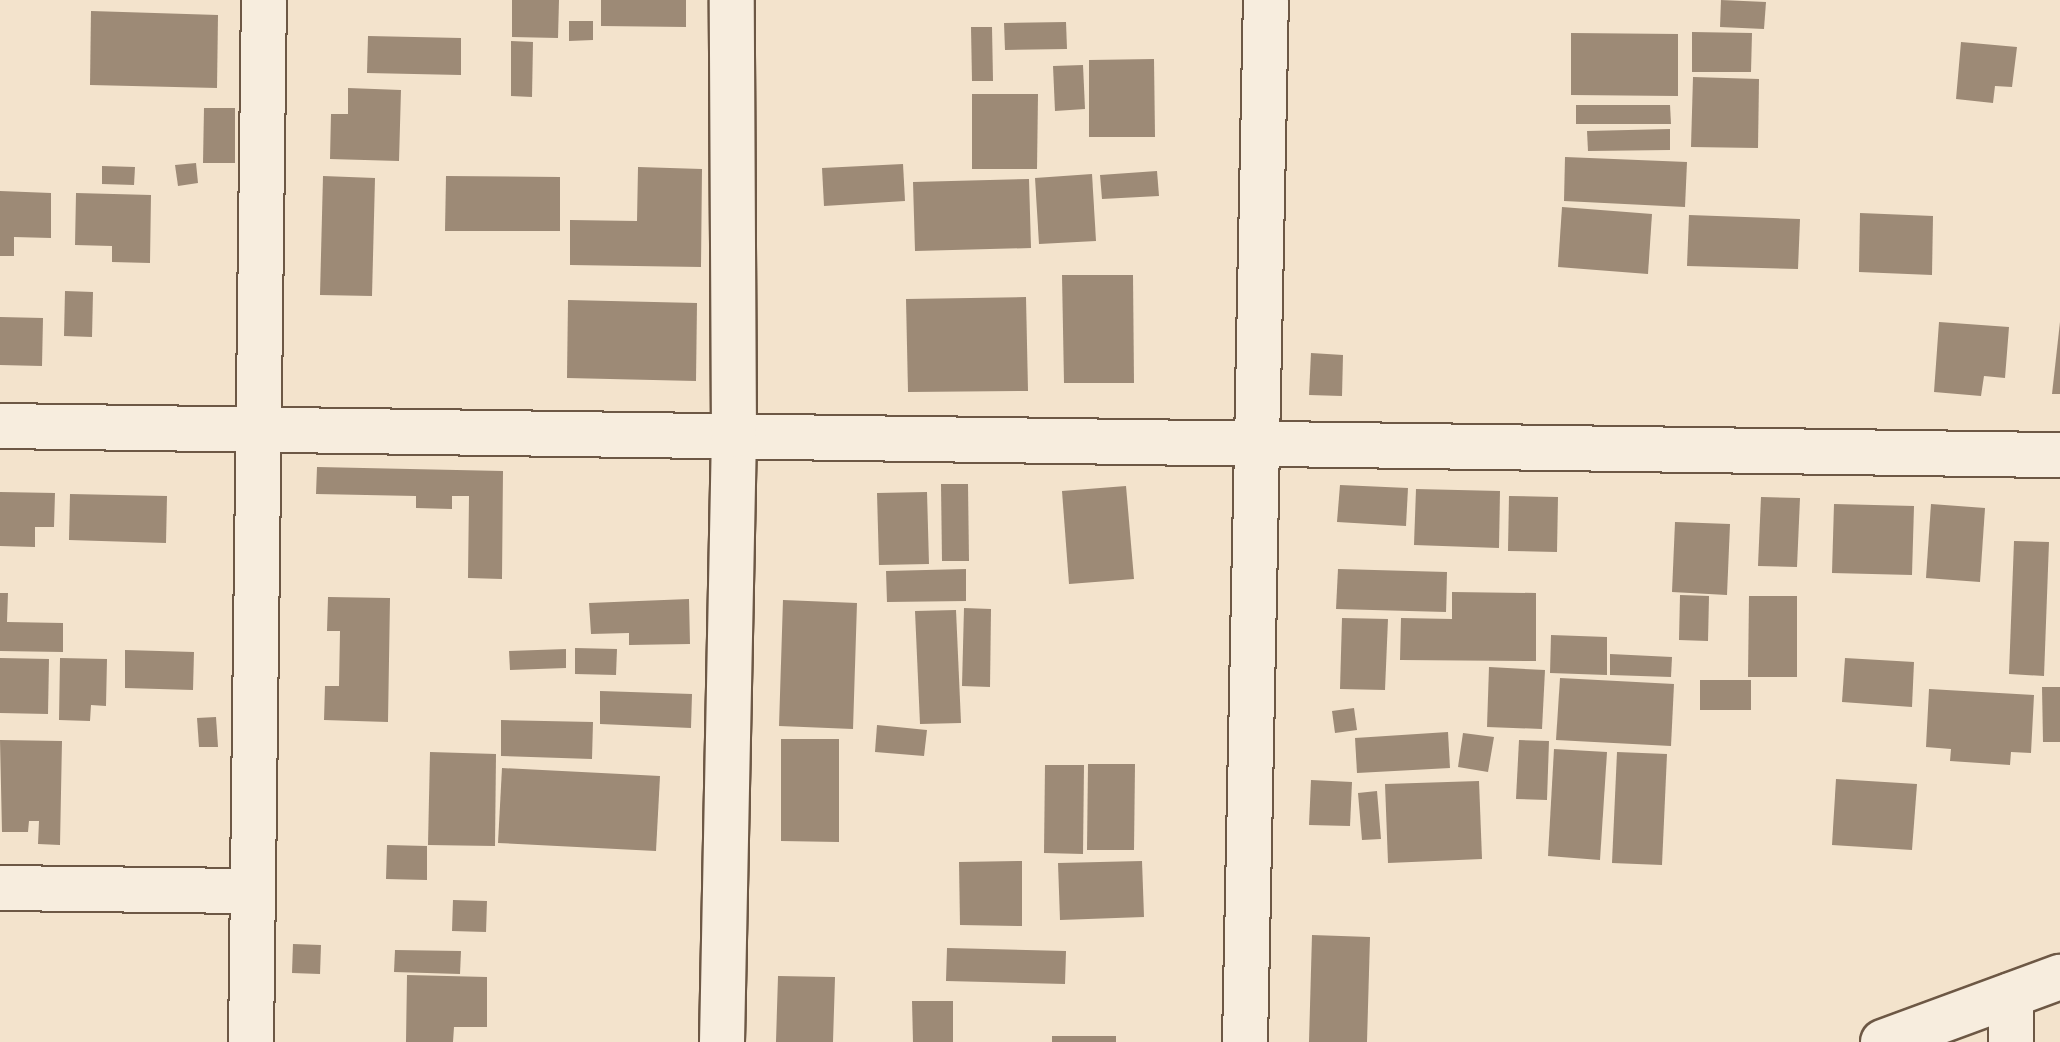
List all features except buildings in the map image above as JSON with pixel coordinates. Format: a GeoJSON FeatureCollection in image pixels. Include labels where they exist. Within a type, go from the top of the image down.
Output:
{"type":"FeatureCollection","features":[{"type":"Feature","properties":{"kind":"street"},"geometry":{"type":"LineString","coordinates":[[251,1042],[264,0]]}},
{"type":"Feature","properties":{"kind":"street"},"geometry":{"type":"LineString","coordinates":[[722,1042],[734,435],[732,0]]}},
{"type":"Feature","properties":{"kind":"street"},"geometry":{"type":"LineString","coordinates":[[1245,1042],[1266,0]]}},
{"type":"Feature","properties":{"kind":"street"},"geometry":{"type":"LineString","coordinates":[[0,426],[2060,455]]}},
{"type":"Feature","properties":{"kind":"street"},"geometry":{"type":"LineString","coordinates":[[0,888],[253,891]]}},
{"type":"Feature","properties":{"kind":"street"},"geometry":{"type":"LineString","coordinates":[[1883,1042],[2060,977]]}},
{"type":"Feature","properties":{"kind":"street"},"geometry":{"type":"LineString","coordinates":[[2011,995],[2011,1042]]}}]}
